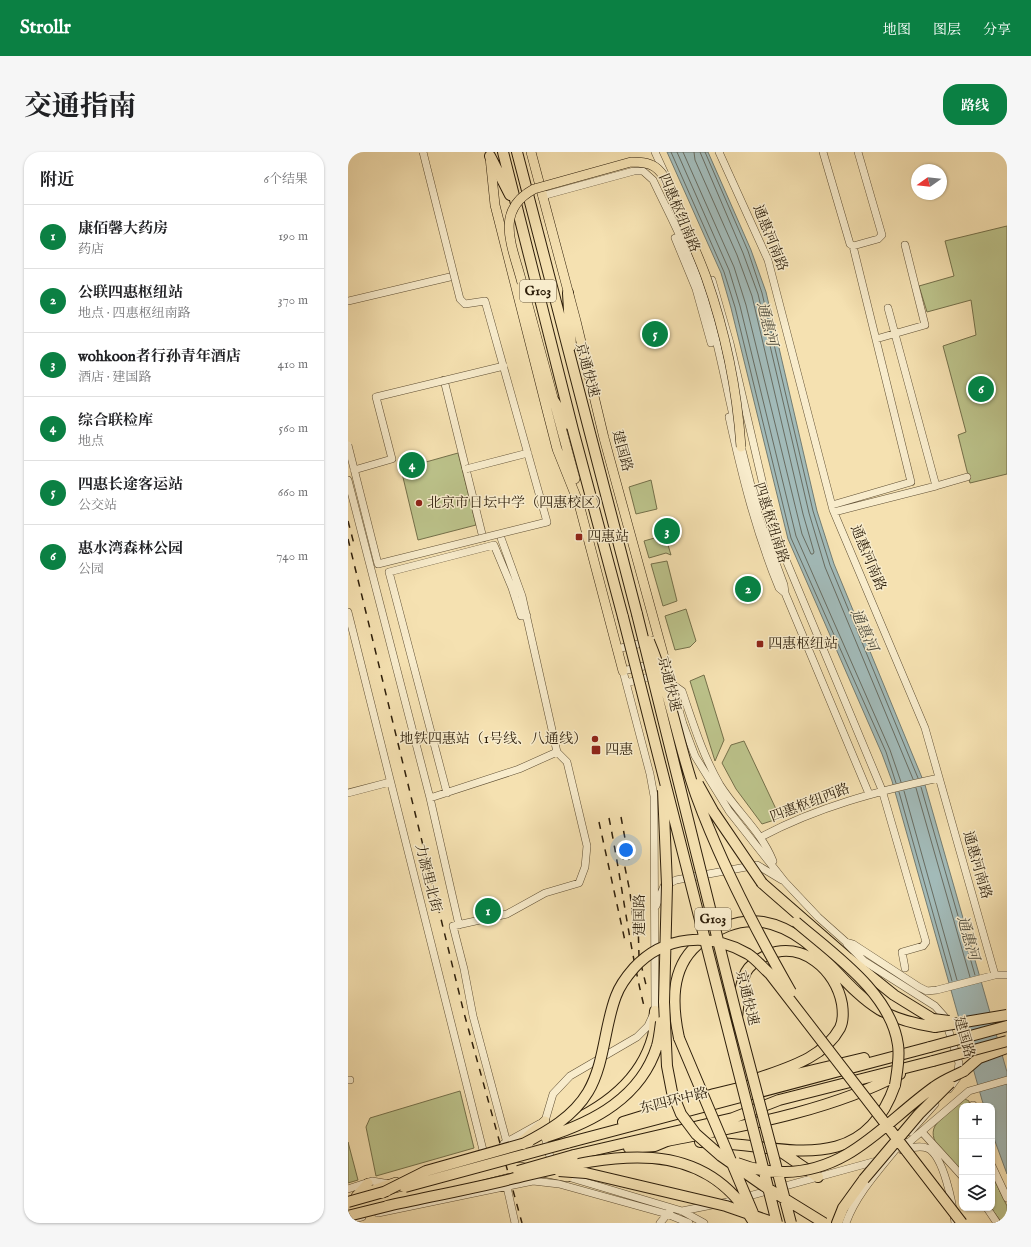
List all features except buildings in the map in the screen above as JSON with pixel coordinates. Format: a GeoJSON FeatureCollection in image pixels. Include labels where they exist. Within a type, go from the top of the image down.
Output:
{"type":"FeatureCollection","features":[{"type":"Feature","properties":{"kind":"highway","name":"京通快速"},"geometry":{"type":"LineString","coordinates":[[504,152],[572,430],[662,770],[776,1223]]}},
{"type":"Feature","properties":{"kind":"highway","name":"京通快速"},"geometry":{"type":"LineString","coordinates":[[517,152],[637,614],[737,1017],[791,1223]]}},
{"type":"Feature","properties":{"kind":"highway"},"geometry":{"type":"LineString","coordinates":[[489,154],[518,210]]}},
{"type":"Feature","properties":{"kind":"highway"},"geometry":{"type":"LineString","coordinates":[[568,294],[574,374]]}},
{"type":"Feature","properties":{"kind":"highway"},"geometry":{"type":"LineString","coordinates":[[554,401],[572,430]]}},
{"type":"Feature","properties":{"kind":"highway"},"geometry":{"type":"LineString","coordinates":[[637,614],[661,670],[683,754],[696,796],[735,888],[805,1018]]}},
{"type":"Feature","properties":{"kind":"highway"},"geometry":{"type":"LineString","coordinates":[[667,1142],[713,1142],[780,1151],[799,1152],[834,1148],[862,1134],[875,1122],[886,1107],[895,1085],[898,1062],[898,1045],[893,1024],[883,1004],[866,985],[796,922],[762,883],[713,811],[683,754]]}},
{"type":"Feature","properties":{"kind":"highway"},"geometry":{"type":"LineString","coordinates":[[662,770],[667,885],[664,1002],[667,1066],[672,1092],[681,1114],[696,1134],[721,1156],[764,1186],[824,1223]]}},
{"type":"Feature","properties":{"kind":"highway"},"geometry":{"type":"LineString","coordinates":[[762,883],[840,942],[848,958],[894,995],[934,1023]]}},
{"type":"Feature","properties":{"kind":"highway"},"geometry":{"type":"LineString","coordinates":[[755,1223],[679,1038],[675,1019],[674,998],[677,976],[684,962],[694,948],[707,936],[722,927],[744,921],[766,923],[783,928],[801,938],[818,958],[829,968],[880,1009],[903,1021],[963,1023],[1007,1015]]}},
{"type":"Feature","properties":{"kind":"highway"},"geometry":{"type":"LineString","coordinates":[[551,1130],[576,1107],[587,1092],[596,1075],[610,1016],[620,986],[648,954],[662,947],[691,939],[708,939],[735,948],[749,955],[770,974],[962,1223]]}},
{"type":"Feature","properties":{"kind":"highway"},"geometry":{"type":"LineString","coordinates":[[737,1017],[742,982],[746,971],[753,963],[771,954],[783,951],[818,958]]}},
{"type":"Feature","properties":{"kind":"highway"},"geometry":{"type":"LineString","coordinates":[[567,1143],[579,1135],[714,1094],[807,1060],[825,1046],[840,1028],[843,1012],[840,995],[833,981],[829,968]]}},
{"type":"Feature","properties":{"kind":"highway"},"geometry":{"type":"LineString","coordinates":[[382,1193],[426,1171],[573,1128],[597,1117],[615,1106],[630,1091],[649,1066],[657,1046],[664,1002]]}},
{"type":"Feature","properties":{"kind":"highway"},"geometry":{"type":"LineString","coordinates":[[515,1145],[567,1124],[605,1103],[634,1075],[647,1054],[653,1034],[655,1011]]}},
{"type":"Feature","properties":{"kind":"highway","name":"东四环中路"},"geometry":{"type":"LineString","coordinates":[[351,1199],[382,1193],[1007,1026]]}},
{"type":"Feature","properties":{"kind":"highway"},"geometry":{"type":"LineString","coordinates":[[348,1216],[592,1151],[732,1118],[779,1100],[914,1067],[1007,1041]]}},
{"type":"Feature","properties":{"kind":"highway"},"geometry":{"type":"LineString","coordinates":[[714,1094],[885,1054],[925,1048]]}},
{"type":"Feature","properties":{"kind":"highway"},"geometry":{"type":"LineString","coordinates":[[836,1223],[843,1208],[864,1179],[938,1093],[979,1058],[1007,1048]]}},
{"type":"Feature","properties":{"kind":"highway"},"geometry":{"type":"LineString","coordinates":[[592,1151],[655,1146],[785,1116],[888,1081],[914,1067]]}},
{"type":"Feature","properties":{"kind":"highway"},"geometry":{"type":"LineString","coordinates":[[721,1156],[748,1167],[773,1172],[799,1172],[823,1166],[857,1149],[935,1086],[964,1071]]}},
{"type":"Feature","properties":{"kind":"highway"},"geometry":{"type":"LineString","coordinates":[[780,1151],[818,1177]]}},
{"type":"Feature","properties":{"kind":"highway"},"geometry":{"type":"LineString","coordinates":[[387,1206],[584,1162],[620,1157],[646,1156],[674,1161],[698,1170],[722,1184],[755,1223]]}},
{"type":"Feature","properties":{"kind":"highway"},"geometry":{"type":"LineString","coordinates":[[544,1172],[567,1171],[586,1173],[726,1206],[776,1223]]}},
{"type":"Feature","properties":{"kind":"main road","name":"建国路"},"geometry":{"type":"LineString","coordinates":[[531,152],[604,438],[665,660]]}},
{"type":"Feature","properties":{"kind":"main road"},"geometry":{"type":"LineString","coordinates":[[489,154],[495,205],[548,414],[558,449],[579,504],[623,672]]}},
{"type":"Feature","properties":{"kind":"main road"},"geometry":{"type":"LineString","coordinates":[[579,504],[578,490],[509,230],[509,218],[522,195],[534,189],[631,162],[643,162],[654,167],[662,174],[700,263],[714,303],[735,391],[741,447]]}},
{"type":"Feature","properties":{"kind":"main road"},"geometry":{"type":"LineString","coordinates":[[351,1199],[390,1184],[459,1165],[515,1145],[545,1121]]}},
{"type":"Feature","properties":{"kind":"main road"},"geometry":{"type":"LineString","coordinates":[[515,1145],[522,1160],[520,1167]]}},
{"type":"Feature","properties":{"kind":"main road"},"geometry":{"type":"LineString","coordinates":[[459,1165],[463,1181]]}},
{"type":"Feature","properties":{"kind":"main road"},"geometry":{"type":"LineString","coordinates":[[348,1210],[520,1167],[568,1178]]}},
{"type":"Feature","properties":{"kind":"main road"},"geometry":{"type":"LineString","coordinates":[[351,1199],[368,1183]]}},
{"type":"Feature","properties":{"kind":"street"},"geometry":{"type":"LineString","coordinates":[[348,445],[378,564],[547,522],[485,301],[465,304],[460,299],[423,152]]}},
{"type":"Feature","properties":{"kind":"street"},"geometry":{"type":"LineString","coordinates":[[655,152],[704,259],[718,296],[767,502],[781,548],[882,790],[926,942],[923,946],[902,952],[905,968]]}},
{"type":"Feature","properties":{"kind":"street","name":"通惠河南路"},"geometry":{"type":"LineString","coordinates":[[719,152],[768,260],[833,508],[924,728],[992,975]]}},
{"type":"Feature","properties":{"kind":"street"},"geometry":{"type":"LineString","coordinates":[[823,152],[850,244],[853,246],[911,482],[833,508]]}},
{"type":"Feature","properties":{"kind":"street"},"geometry":{"type":"LineString","coordinates":[[853,246],[878,239],[882,235],[858,152]]}},
{"type":"Feature","properties":{"kind":"street"},"geometry":{"type":"LineString","coordinates":[[542,196],[634,171],[640,170],[647,174]]}},
{"type":"Feature","properties":{"kind":"street","name":"四惠枢纽南路"},"geometry":{"type":"LineString","coordinates":[[647,174],[653,180],[685,247],[700,284],[759,517],[784,585],[785,593],[869,794]]}},
{"type":"Feature","properties":{"kind":"street","name":"四惠枢纽南路"},"geometry":{"type":"LineString","coordinates":[[647,174],[649,183],[676,238],[696,289],[712,346],[749,504],[770,566],[779,588],[785,593]]}},
{"type":"Feature","properties":{"kind":"street"},"geometry":{"type":"LineString","coordinates":[[876,339],[925,326],[905,245]]}},
{"type":"Feature","properties":{"kind":"street"},"geometry":{"type":"LineString","coordinates":[[348,301],[454,276]]}},
{"type":"Feature","properties":{"kind":"street"},"geometry":{"type":"LineString","coordinates":[[888,308],[936,486]]}},
{"type":"Feature","properties":{"kind":"street"},"geometry":{"type":"LineString","coordinates":[[354,470],[392,459],[376,397],[504,366]]}},
{"type":"Feature","properties":{"kind":"street"},"geometry":{"type":"LineString","coordinates":[[444,380],[483,538]]}},
{"type":"Feature","properties":{"kind":"street"},"geometry":{"type":"LineString","coordinates":[[466,469],[528,453]]}},
{"type":"Feature","properties":{"kind":"street"},"geometry":{"type":"LineString","coordinates":[[833,508],[936,486],[967,477]]}},
{"type":"Feature","properties":{"kind":"street"},"geometry":{"type":"LineString","coordinates":[[348,480],[430,798],[459,925]]}},
{"type":"Feature","properties":{"kind":"street"},"geometry":{"type":"LineString","coordinates":[[447,1168],[467,1155],[483,1150],[515,1145],[473,1016],[464,969],[453,926],[507,914],[545,893],[580,883],[585,866],[587,846],[567,762],[557,752],[522,596],[501,538]]}},
{"type":"Feature","properties":{"kind":"street"},"geometry":{"type":"LineString","coordinates":[[448,793],[389,572],[494,545],[512,588],[521,616],[527,616]]}},
{"type":"Feature","properties":{"kind":"street","name":"力源里北街"},"geometry":{"type":"LineString","coordinates":[[348,612],[483,1150]]}},
{"type":"Feature","properties":{"kind":"street"},"geometry":{"type":"LineString","coordinates":[[617,649],[659,639]]}},
{"type":"Feature","properties":{"kind":"street"},"geometry":{"type":"LineString","coordinates":[[665,660],[623,672],[626,683],[668,672]]}},
{"type":"Feature","properties":{"kind":"street","name":"建国路"},"geometry":{"type":"LineString","coordinates":[[665,660],[683,724],[695,756],[729,811],[775,867],[785,882],[840,942],[864,961],[935,1006],[944,1016],[959,1063],[956,1078],[952,1086],[908,1134],[868,1185],[849,1214],[846,1223]]}},
{"type":"Feature","properties":{"kind":"street","name":"建国路"},"geometry":{"type":"LineString","coordinates":[[545,1121],[553,1094],[570,1076],[637,1037],[648,1026],[655,1011],[654,796],[650,774],[626,683]]}},
{"type":"Feature","properties":{"kind":"street"},"geometry":{"type":"LineString","coordinates":[[672,684],[682,691],[706,759],[720,784],[733,805],[761,837],[775,867]]}},
{"type":"Feature","properties":{"kind":"street"},"geometry":{"type":"LineString","coordinates":[[430,798],[519,769],[557,752]]}},
{"type":"Feature","properties":{"kind":"street","name":"四惠枢纽西路"},"geometry":{"type":"LineString","coordinates":[[761,837],[790,823],[869,794],[939,778]]}},
{"type":"Feature","properties":{"kind":"street"},"geometry":{"type":"LineString","coordinates":[[348,793],[390,782]]}},
{"type":"Feature","properties":{"kind":"street"},"geometry":{"type":"LineString","coordinates":[[654,919],[656,904],[664,886],[676,880],[757,865],[785,882]]}},
{"type":"Feature","properties":{"kind":"street"},"geometry":{"type":"LineString","coordinates":[[840,942],[853,944],[919,987],[927,990],[943,988],[992,975],[1007,975]]}},
{"type":"Feature","properties":{"kind":"street"},"geometry":{"type":"LineString","coordinates":[[890,1157],[922,1132],[952,1104],[969,1091],[1007,1080]]}},
{"type":"Feature","properties":{"kind":"street"},"geometry":{"type":"LineString","coordinates":[[545,1121],[545,1136],[550,1154],[556,1165],[568,1178],[673,1208],[682,1211],[704,1223]]}},
{"type":"Feature","properties":{"kind":"street"},"geometry":{"type":"LineString","coordinates":[[922,1132],[961,1175]]}},
{"type":"Feature","properties":{"kind":"street"},"geometry":{"type":"LineString","coordinates":[[682,1211],[727,1202],[890,1157],[902,1150],[915,1146],[927,1148],[936,1156],[945,1179],[954,1211],[955,1223]]}},
{"type":"Feature","properties":{"kind":"street"},"geometry":{"type":"LineString","coordinates":[[995,1172],[1007,1198]]}},
{"type":"Feature","properties":{"kind":"street"},"geometry":{"type":"LineString","coordinates":[[348,1189],[372,1181],[390,1184]]}},
{"type":"Feature","properties":{"kind":"street"},"geometry":{"type":"LineString","coordinates":[[348,1221],[378,1213],[533,1181],[559,1184],[667,1214],[689,1223]]}},
{"type":"Feature","properties":{"kind":"street"},"geometry":{"type":"LineString","coordinates":[[507,1187],[515,1223]]}},
{"type":"Feature","properties":{"kind":"street"},"geometry":{"type":"LineString","coordinates":[[660,1223],[673,1208]]}},
{"type":"Feature","properties":{"kind":"street"},"geometry":{"type":"LineString","coordinates":[[989,1211],[997,1223]]}},
{"type":"Feature","properties":{"kind":"green space"},"geometry":{"type":"Polygon","coordinates":[[[1007,226],[1007,474],[970,483],[958,435],[966,432],[943,346],[976,335],[971,300],[927,312],[919,286],[954,276],[945,241],[1007,226]]]}},
{"type":"Feature","properties":{"kind":"green space"},"geometry":{"type":"Polygon","coordinates":[[[458,453],[476,525],[418,540],[401,469],[458,453]]]}},
{"type":"Feature","properties":{"kind":"green space"},"geometry":{"type":"Polygon","coordinates":[[[651,480],[657,509],[636,514],[629,487],[651,480]]]}},
{"type":"Feature","properties":{"kind":"green space"},"geometry":{"type":"Polygon","coordinates":[[[665,535],[671,555],[666,553],[649,558],[644,541],[665,535]]]}},
{"type":"Feature","properties":{"kind":"green space"},"geometry":{"type":"Polygon","coordinates":[[[667,561],[677,601],[663,606],[651,564],[667,561]]]}},
{"type":"Feature","properties":{"kind":"green space"},"geometry":{"type":"Polygon","coordinates":[[[686,609],[696,641],[690,647],[675,650],[665,616],[686,609]]]}},
{"type":"Feature","properties":{"kind":"green space"},"geometry":{"type":"Polygon","coordinates":[[[704,675],[724,740],[715,761],[690,681],[704,675]]]}},
{"type":"Feature","properties":{"kind":"green space"},"geometry":{"type":"Polygon","coordinates":[[[744,741],[776,809],[796,813],[762,824],[736,789],[722,763],[731,745],[744,741]]]}},
{"type":"Feature","properties":{"kind":"green space"},"geometry":{"type":"Polygon","coordinates":[[[460,1091],[474,1148],[376,1176],[366,1127],[370,1118],[460,1091]]]}},
{"type":"Feature","properties":{"kind":"green space"},"geometry":{"type":"Polygon","coordinates":[[[965,1099],[969,1101],[969,1103],[960,1103],[965,1099]]]}},
{"type":"Feature","properties":{"kind":"green space"},"geometry":{"type":"Polygon","coordinates":[[[959,1104],[959,1169],[941,1151],[934,1139],[933,1132],[935,1126],[959,1104]]]}},
{"type":"Feature","properties":{"kind":"green space"},"geometry":{"type":"Polygon","coordinates":[[[348,1142],[358,1180],[348,1183],[348,1142]]]}},
{"type":"Feature","properties":{"kind":"green space"},"geometry":{"type":"Polygon","coordinates":[[[995,1181],[1007,1206],[1007,1223],[1002,1223],[993,1211],[995,1211],[995,1181]]]}},
{"type":"Feature","properties":{"kind":"water","name":"通惠河"},"geometry":{"type":"Polygon","coordinates":[[[667,152],[708,152],[751,250],[766,292],[817,511],[834,564],[925,785],[1007,1072],[1007,1174],[995,1141],[995,1103],[983,1103],[982,1100],[892,781],[882,754],[788,539],[721,273],[667,152]]]}},
{"type":"Feature","properties":{"kind":"railway"},"geometry":{"type":"LineString","coordinates":[[348,521],[354,544]]}},
{"type":"Feature","properties":{"kind":"railway"},"geometry":{"type":"LineString","coordinates":[[348,539],[464,1013],[522,1223]]}},
{"type":"Feature","properties":{"kind":"railway"},"geometry":{"type":"LineString","coordinates":[[621,817],[629,860]]}},
{"type":"Feature","properties":{"kind":"railway"},"geometry":{"type":"LineString","coordinates":[[609,818],[634,962],[645,1010]]}},
{"type":"Feature","properties":{"kind":"railway"},"geometry":{"type":"LineString","coordinates":[[599,822],[625,941]]}},
{"type":"Feature","properties":{"kind":"railway"},"geometry":{"type":"LineString","coordinates":[[622,853],[630,892],[634,930]]}},
{"type":"Feature","properties":{"kind":"railway"},"geometry":{"type":"LineString","coordinates":[[638,922],[639,956],[646,985]]}},
{"type":"Feature","properties":{"kind":"place","name":"四惠长途客运站"},"geometry":{"type":"Point","coordinates":[655,334]}},
{"type":"Feature","properties":{"kind":"place","name":"惠水湾森林公园"},"geometry":{"type":"Point","coordinates":[981,389]}},
{"type":"Feature","properties":{"kind":"place","name":"综合联检库"},"geometry":{"type":"Point","coordinates":[412,465]}},
{"type":"Feature","properties":{"kind":"place","name":"北京市日坛中学（四惠校区）"},"geometry":{"type":"Point","coordinates":[419,503]}},
{"type":"Feature","properties":{"kind":"place","name":"wohkoon者行孙青年酒店"},"geometry":{"type":"Point","coordinates":[667,531]}},
{"type":"Feature","properties":{"kind":"place","name":"四惠站"},"geometry":{"type":"Point","coordinates":[579,537]}},
{"type":"Feature","properties":{"kind":"place","name":"公联四惠枢纽站"},"geometry":{"type":"Point","coordinates":[748,589]}},
{"type":"Feature","properties":{"kind":"place","name":"四惠枢纽站"},"geometry":{"type":"Point","coordinates":[760,644]}},
{"type":"Feature","properties":{"kind":"place","name":"地铁四惠站（1号线、八通线）"},"geometry":{"type":"Point","coordinates":[595,739]}},
{"type":"Feature","properties":{"kind":"place","name":"四惠"},"geometry":{"type":"Point","coordinates":[596,750]}},
{"type":"Feature","properties":{"kind":"place","name":"康佰馨大药房"},"geometry":{"type":"Point","coordinates":[488,911]}}]}
